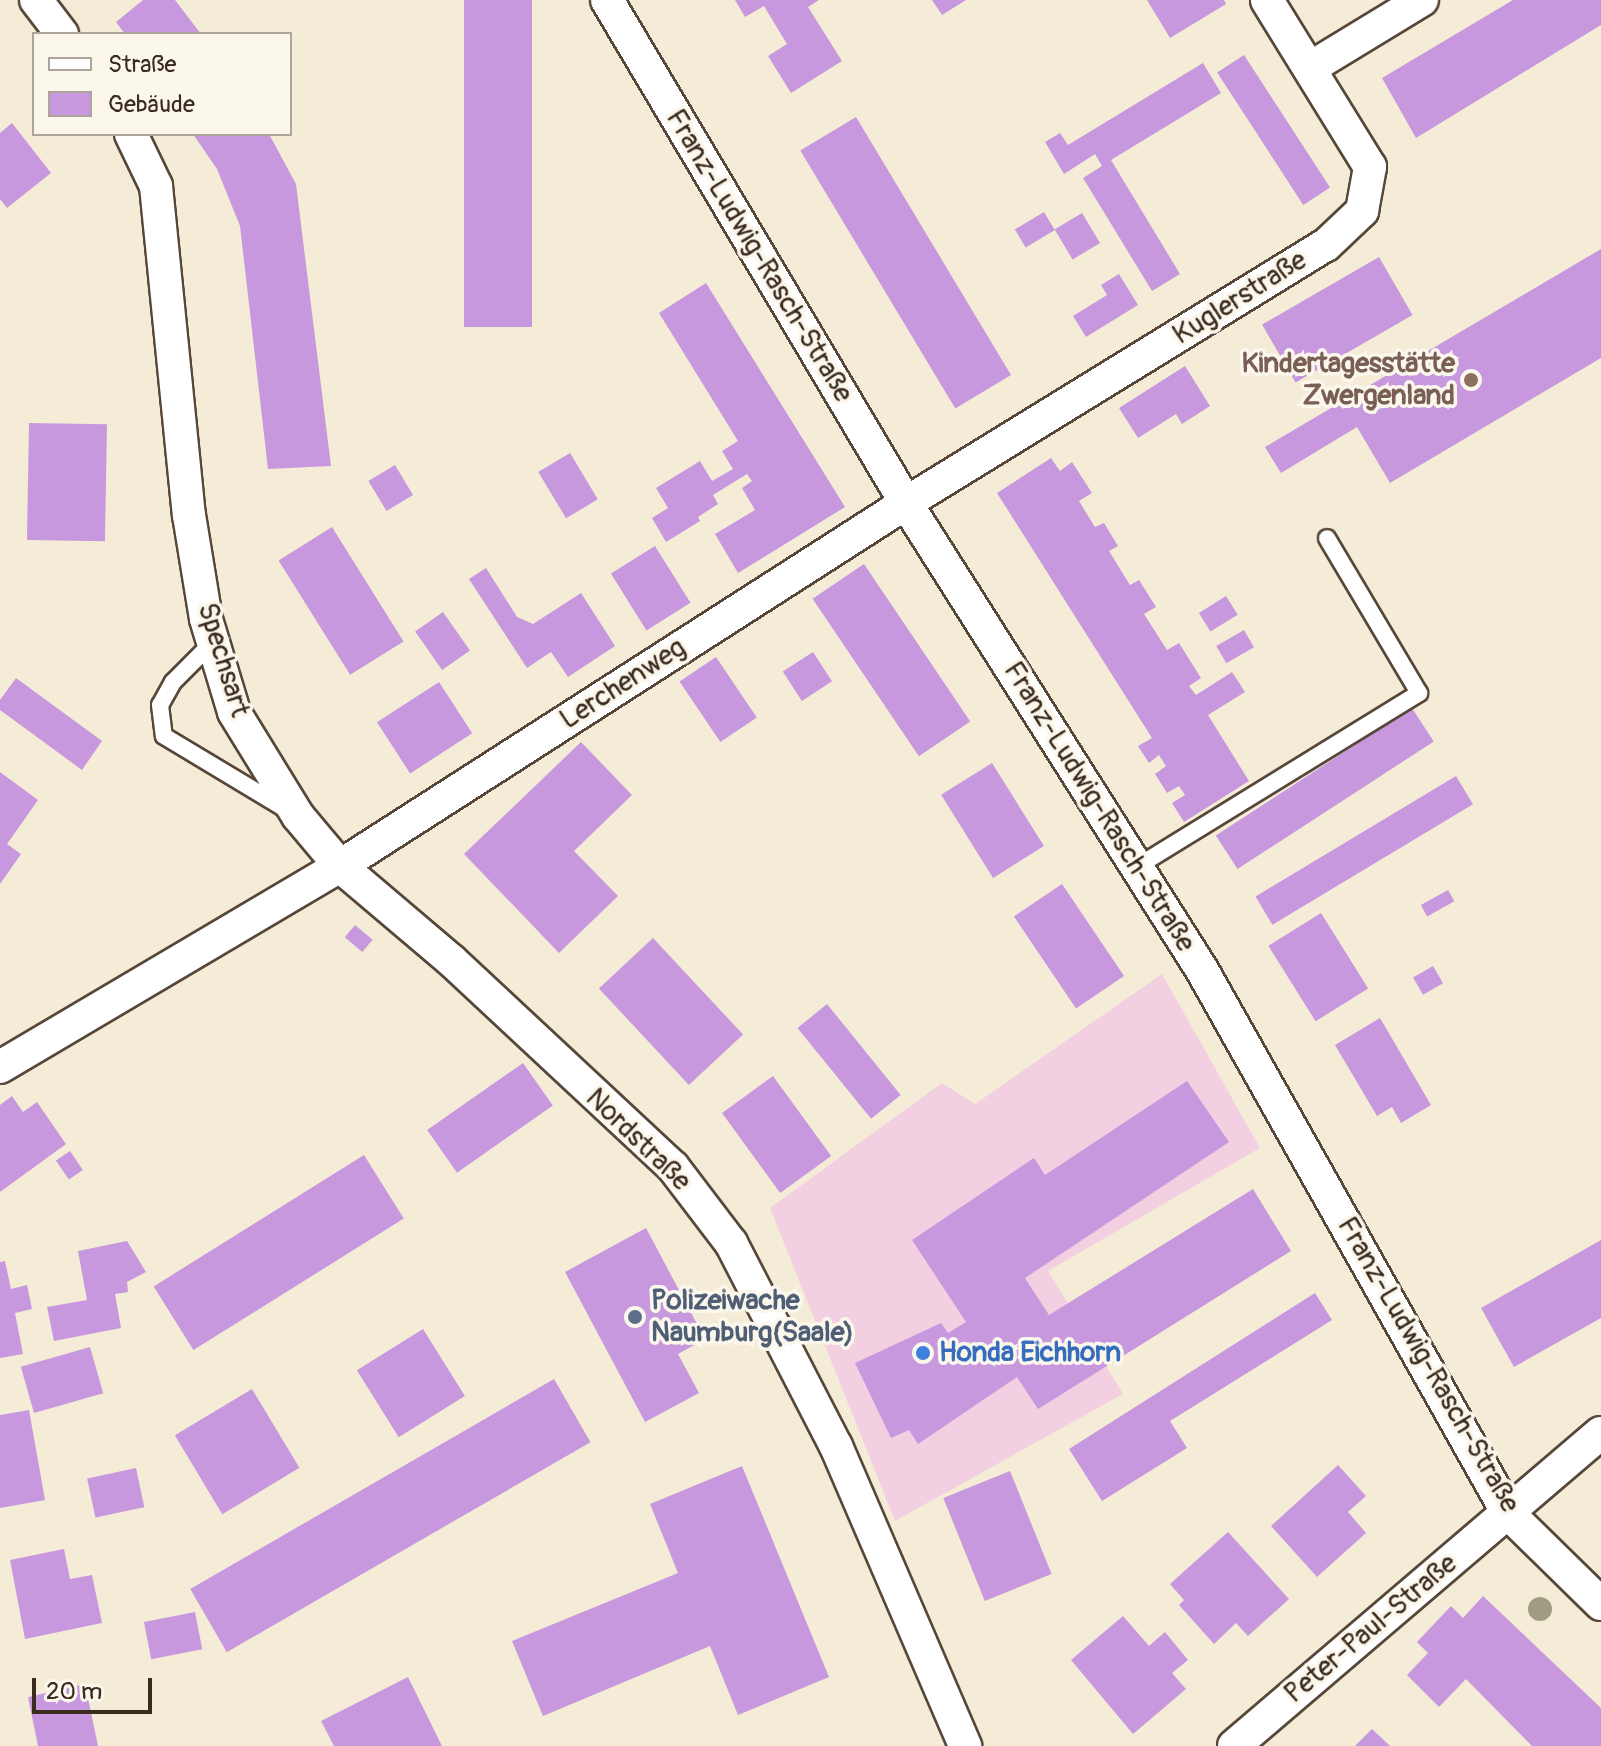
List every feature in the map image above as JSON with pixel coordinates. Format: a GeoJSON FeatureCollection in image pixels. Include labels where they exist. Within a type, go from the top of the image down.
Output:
{"type":"FeatureCollection","features":[{"type":"Feature","properties":{"kind":"street"},"geometry":{"type":"LineString","coordinates":[[36,0],[60,32]]}},
{"type":"Feature","properties":{"kind":"street","name":"Franz-Ludwig-Rasch-Straße"},"geometry":{"type":"LineString","coordinates":[[607,0],[906,503],[1138,866],[1304,1145],[1508,1513],[1601,1604]]}},
{"type":"Feature","properties":{"kind":"street","name":"Kuglerstraße"},"geometry":{"type":"LineString","coordinates":[[906,503],[1326,245],[1362,211],[1370,167],[1267,0]]}},
{"type":"Feature","properties":{"kind":"street"},"geometry":{"type":"LineString","coordinates":[[1310,68],[1422,0]]}},
{"type":"Feature","properties":{"kind":"street","name":"Spechsart"},"geometry":{"type":"LineString","coordinates":[[132,136],[156,186],[189,515],[213,642],[234,712],[298,816],[340,866]]}},
{"type":"Feature","properties":{"kind":"street","name":"Lerchenweg"},"geometry":{"type":"LineString","coordinates":[[340,866],[906,503]]}},
{"type":"Feature","properties":{"kind":"street"},"geometry":{"type":"LineString","coordinates":[[0,1067],[340,866]]}},
{"type":"Feature","properties":{"kind":"street","name":"Nordstraße"},"geometry":{"type":"LineString","coordinates":[[340,866],[452,961],[673,1167],[731,1243],[836,1446],[965,1746]]}},
{"type":"Feature","properties":{"kind":"street","name":"Peter-Paul-Straße"},"geometry":{"type":"LineString","coordinates":[[1234,1746],[1601,1433]]}},
{"type":"Feature","properties":{"kind":"lane"},"geometry":{"type":"LineString","coordinates":[[1138,866],[1419,693],[1327,538]]}},
{"type":"Feature","properties":{"kind":"lane"},"geometry":{"type":"LineString","coordinates":[[213,642],[173,682],[160,705],[164,736],[298,816]]}},
{"type":"Feature","properties":{"kind":"shaded area"},"geometry":{"type":"Polygon","coordinates":[[[1162,974],[1260,1148],[1048,1271],[1123,1394],[895,1521],[770,1208],[942,1083],[975,1104],[1162,974]]]}},
{"type":"Feature","properties":{"kind":"building"},"geometry":{"type":"Polygon","coordinates":[[[143,0],[175,0],[199,32],[124,32],[116,22],[143,0]]]}},
{"type":"Feature","properties":{"kind":"building"},"geometry":{"type":"Polygon","coordinates":[[[464,0],[532,0],[532,327],[464,327],[464,0]]]}},
{"type":"Feature","properties":{"kind":"building"},"geometry":{"type":"Polygon","coordinates":[[[735,0],[819,0],[808,7],[842,61],[791,93],[768,56],[787,44],[764,6],[745,17],[735,0]]]}},
{"type":"Feature","properties":{"kind":"building"},"geometry":{"type":"Polygon","coordinates":[[[932,0],[966,0],[942,15],[932,0]]]}},
{"type":"Feature","properties":{"kind":"building"},"geometry":{"type":"Polygon","coordinates":[[[1147,0],[1224,0],[1226,4],[1170,38],[1147,0]]]}},
{"type":"Feature","properties":{"kind":"building"},"geometry":{"type":"Polygon","coordinates":[[[1513,0],[1601,0],[1601,25],[1416,138],[1382,78],[1513,0]]]}},
{"type":"Feature","properties":{"kind":"building"},"geometry":{"type":"Polygon","coordinates":[[[1244,55],[1330,188],[1303,205],[1217,72],[1244,55]]]}},
{"type":"Feature","properties":{"kind":"building"},"geometry":{"type":"Polygon","coordinates":[[[1203,63],[1221,93],[1111,160],[1180,274],[1152,291],[1083,178],[1102,166],[1095,154],[1064,174],[1045,142],[1060,133],[1068,145],[1203,63]]]}},
{"type":"Feature","properties":{"kind":"building"},"geometry":{"type":"Polygon","coordinates":[[[856,117],[1011,375],[955,408],[800,150],[856,117]]]}},
{"type":"Feature","properties":{"kind":"building"},"geometry":{"type":"Polygon","coordinates":[[[12,123],[51,173],[7,208],[0,199],[0,133],[12,123]]]}},
{"type":"Feature","properties":{"kind":"building"},"geometry":{"type":"Polygon","coordinates":[[[194,136],[270,136],[296,184],[331,466],[268,469],[240,226],[217,169],[194,136]]]}},
{"type":"Feature","properties":{"kind":"building"},"geometry":{"type":"Polygon","coordinates":[[[1044,212],[1055,230],[1026,248],[1015,230],[1044,212]]]}},
{"type":"Feature","properties":{"kind":"building"},"geometry":{"type":"Polygon","coordinates":[[[1082,213],[1100,243],[1073,259],[1055,229],[1082,213]]]}},
{"type":"Feature","properties":{"kind":"building","name":"Kindertagesstätte Zwergenland"},"geometry":{"type":"Polygon","coordinates":[[[1601,249],[1601,358],[1390,483],[1357,427],[1281,473],[1265,447],[1601,249]]]}},
{"type":"Feature","properties":{"kind":"building"},"geometry":{"type":"Polygon","coordinates":[[[1379,257],[1412,315],[1296,383],[1262,324],[1379,257]]]}},
{"type":"Feature","properties":{"kind":"building"},"geometry":{"type":"Polygon","coordinates":[[[1119,274],[1138,305],[1086,337],[1073,316],[1107,295],[1101,285],[1119,274]]]}},
{"type":"Feature","properties":{"kind":"building"},"geometry":{"type":"Polygon","coordinates":[[[706,283],[845,507],[738,573],[715,534],[755,510],[742,488],[752,481],[747,474],[713,495],[718,504],[698,517],[700,521],[666,542],[652,518],[668,508],[656,488],[700,461],[712,481],[733,469],[722,451],[738,441],[659,313],[706,283]]]}},
{"type":"Feature","properties":{"kind":"building"},"geometry":{"type":"Polygon","coordinates":[[[1185,366],[1210,406],[1182,424],[1176,414],[1138,438],[1119,408],[1185,366]]]}},
{"type":"Feature","properties":{"kind":"building"},"geometry":{"type":"Polygon","coordinates":[[[29,423],[107,424],[105,541],[27,540],[29,423]]]}},
{"type":"Feature","properties":{"kind":"building"},"geometry":{"type":"Polygon","coordinates":[[[570,453],[598,499],[566,518],[538,472],[570,453]]]}},
{"type":"Feature","properties":{"kind":"building"},"geometry":{"type":"Polygon","coordinates":[[[1051,458],[1060,471],[1072,462],[1092,493],[1079,501],[1095,527],[1104,523],[1118,546],[1109,551],[1130,585],[1139,580],[1156,607],[1144,614],[1167,650],[1179,643],[1201,678],[1189,686],[1196,695],[1232,672],[1245,692],[1208,715],[1249,781],[1184,822],[1172,803],[1185,795],[1179,786],[1167,793],[1155,774],[1166,766],[1159,755],[1149,763],[1138,746],[1152,738],[997,493],[1051,458]]]}},
{"type":"Feature","properties":{"kind":"building"},"geometry":{"type":"Polygon","coordinates":[[[395,465],[413,495],[386,511],[368,481],[395,465]]]}},
{"type":"Feature","properties":{"kind":"building"},"geometry":{"type":"Polygon","coordinates":[[[332,527],[404,641],[350,675],[279,560],[332,527]]]}},
{"type":"Feature","properties":{"kind":"building"},"geometry":{"type":"Polygon","coordinates":[[[655,546],[691,603],[646,630],[611,574],[655,546]]]}},
{"type":"Feature","properties":{"kind":"building"},"geometry":{"type":"Polygon","coordinates":[[[864,564],[970,722],[919,756],[813,599],[864,564]]]}},
{"type":"Feature","properties":{"kind":"building"},"geometry":{"type":"Polygon","coordinates":[[[486,568],[517,617],[533,624],[581,593],[615,646],[568,677],[551,652],[527,668],[469,579],[486,568]]]}},
{"type":"Feature","properties":{"kind":"building"},"geometry":{"type":"Polygon","coordinates":[[[1226,596],[1238,615],[1211,632],[1199,613],[1226,596]]]}},
{"type":"Feature","properties":{"kind":"building"},"geometry":{"type":"Polygon","coordinates":[[[443,612],[470,651],[442,670],[415,632],[443,612]]]}},
{"type":"Feature","properties":{"kind":"building"},"geometry":{"type":"Polygon","coordinates":[[[1244,630],[1254,647],[1226,663],[1216,646],[1244,630]]]}},
{"type":"Feature","properties":{"kind":"building"},"geometry":{"type":"Polygon","coordinates":[[[813,652],[832,681],[802,701],[783,672],[813,652]]]}},
{"type":"Feature","properties":{"kind":"building"},"geometry":{"type":"Polygon","coordinates":[[[716,657],[757,718],[720,742],[680,682],[716,657]]]}},
{"type":"Feature","properties":{"kind":"building"},"geometry":{"type":"Polygon","coordinates":[[[16,678],[102,741],[82,770],[0,710],[0,700],[16,678]]]}},
{"type":"Feature","properties":{"kind":"building"},"geometry":{"type":"Polygon","coordinates":[[[439,682],[472,733],[410,773],[377,722],[439,682]]]}},
{"type":"Feature","properties":{"kind":"building"},"geometry":{"type":"Polygon","coordinates":[[[1412,708],[1434,742],[1238,869],[1216,835],[1412,708]]]}},
{"type":"Feature","properties":{"kind":"building"},"geometry":{"type":"Polygon","coordinates":[[[581,742],[632,795],[574,851],[618,896],[559,953],[464,854],[581,742]]]}},
{"type":"Feature","properties":{"kind":"building"},"geometry":{"type":"Polygon","coordinates":[[[992,763],[1044,846],[993,878],[941,795],[992,763]]]}},
{"type":"Feature","properties":{"kind":"building"},"geometry":{"type":"Polygon","coordinates":[[[0,772],[38,800],[7,844],[21,854],[0,884],[0,772]]]}},
{"type":"Feature","properties":{"kind":"building"},"geometry":{"type":"Polygon","coordinates":[[[1456,776],[1473,804],[1272,925],[1255,897],[1456,776]]]}},
{"type":"Feature","properties":{"kind":"building"},"geometry":{"type":"Polygon","coordinates":[[[1062,884],[1124,976],[1076,1008],[1014,916],[1062,884]]]}},
{"type":"Feature","properties":{"kind":"building"},"geometry":{"type":"Polygon","coordinates":[[[1448,890],[1454,901],[1427,916],[1421,905],[1448,890]]]}},
{"type":"Feature","properties":{"kind":"building"},"geometry":{"type":"Polygon","coordinates":[[[1321,913],[1368,988],[1316,1021],[1268,946],[1321,913]]]}},
{"type":"Feature","properties":{"kind":"building"},"geometry":{"type":"Polygon","coordinates":[[[355,925],[373,940],[362,952],[345,937],[355,925]]]}},
{"type":"Feature","properties":{"kind":"building"},"geometry":{"type":"Polygon","coordinates":[[[653,938],[743,1035],[689,1085],[599,988],[653,938]]]}},
{"type":"Feature","properties":{"kind":"building"},"geometry":{"type":"Polygon","coordinates":[[[1433,966],[1443,983],[1423,995],[1413,977],[1433,966]]]}},
{"type":"Feature","properties":{"kind":"building"},"geometry":{"type":"Polygon","coordinates":[[[827,1004],[901,1095],[871,1119],[797,1028],[827,1004]]]}},
{"type":"Feature","properties":{"kind":"building"},"geometry":{"type":"Polygon","coordinates":[[[1380,1018],[1431,1105],[1401,1123],[1392,1107],[1377,1116],[1335,1045],[1380,1018]]]}},
{"type":"Feature","properties":{"kind":"building"},"geometry":{"type":"Polygon","coordinates":[[[523,1063],[553,1106],[457,1173],[427,1130],[523,1063]]]}},
{"type":"Feature","properties":{"kind":"building"},"geometry":{"type":"Polygon","coordinates":[[[773,1076],[831,1156],[780,1193],[722,1113],[773,1076]]]}},
{"type":"Feature","properties":{"kind":"building"},"geometry":{"type":"Polygon","coordinates":[[[1187,1081],[1229,1142],[1025,1278],[1049,1315],[1253,1189],[1291,1251],[1038,1409],[1017,1377],[918,1444],[909,1430],[891,1438],[855,1363],[941,1323],[948,1333],[966,1322],[912,1240],[1034,1158],[1045,1175],[1187,1081]]]}},
{"type":"Feature","properties":{"kind":"building"},"geometry":{"type":"Polygon","coordinates":[[[12,1096],[23,1112],[37,1102],[66,1144],[0,1192],[0,1105],[12,1096]]]}},
{"type":"Feature","properties":{"kind":"building"},"geometry":{"type":"Polygon","coordinates":[[[70,1151],[83,1170],[69,1180],[56,1161],[70,1151]]]}},
{"type":"Feature","properties":{"kind":"building"},"geometry":{"type":"Polygon","coordinates":[[[364,1155],[404,1219],[193,1350],[154,1286],[364,1155]]]}},
{"type":"Feature","properties":{"kind":"building"},"geometry":{"type":"Polygon","coordinates":[[[646,1228],[705,1339],[678,1354],[699,1393],[645,1422],[565,1272],[646,1228]]]}},
{"type":"Feature","properties":{"kind":"building"},"geometry":{"type":"Polygon","coordinates":[[[1601,1240],[1601,1318],[1514,1367],[1481,1308],[1601,1240]]]}},
{"type":"Feature","properties":{"kind":"building"},"geometry":{"type":"Polygon","coordinates":[[[127,1241],[146,1272],[127,1282],[128,1292],[115,1294],[121,1328],[54,1341],[47,1307],[87,1300],[78,1251],[127,1241]]]}},
{"type":"Feature","properties":{"kind":"building"},"geometry":{"type":"Polygon","coordinates":[[[5,1261],[11,1289],[27,1285],[32,1309],[15,1313],[23,1354],[0,1358],[0,1262],[5,1261]]]}},
{"type":"Feature","properties":{"kind":"building"},"geometry":{"type":"Polygon","coordinates":[[[1315,1293],[1332,1320],[1170,1421],[1187,1448],[1102,1501],[1069,1449],[1315,1293]]]}},
{"type":"Feature","properties":{"kind":"building"},"geometry":{"type":"Polygon","coordinates":[[[423,1329],[465,1396],[399,1437],[357,1370],[423,1329]]]}},
{"type":"Feature","properties":{"kind":"building"},"geometry":{"type":"Polygon","coordinates":[[[90,1347],[103,1393],[34,1413],[21,1367],[90,1347]]]}},
{"type":"Feature","properties":{"kind":"building"},"geometry":{"type":"Polygon","coordinates":[[[554,1379],[590,1442],[227,1652],[190,1589],[554,1379]]]}},
{"type":"Feature","properties":{"kind":"building"},"geometry":{"type":"Polygon","coordinates":[[[252,1389],[299,1468],[222,1514],[175,1435],[252,1389]]]}},
{"type":"Feature","properties":{"kind":"building"},"geometry":{"type":"Polygon","coordinates":[[[29,1410],[45,1500],[0,1508],[0,1415],[29,1410]]]}},
{"type":"Feature","properties":{"kind":"building"},"geometry":{"type":"Polygon","coordinates":[[[1338,1465],[1366,1496],[1348,1512],[1366,1533],[1317,1577],[1271,1526],[1338,1465]]]}},
{"type":"Feature","properties":{"kind":"building"},"geometry":{"type":"Polygon","coordinates":[[[742,1466],[829,1677],[738,1715],[710,1646],[543,1716],[512,1641],[678,1573],[650,1504],[742,1466]]]}},
{"type":"Feature","properties":{"kind":"building"},"geometry":{"type":"Polygon","coordinates":[[[136,1468],[144,1507],[95,1518],[87,1478],[136,1468]]]}},
{"type":"Feature","properties":{"kind":"building"},"geometry":{"type":"Polygon","coordinates":[[[1010,1471],[1052,1574],[985,1601],[943,1498],[1010,1471]]]}},
{"type":"Feature","properties":{"kind":"building"},"geometry":{"type":"Polygon","coordinates":[[[1228,1532],[1289,1599],[1248,1636],[1236,1623],[1214,1644],[1179,1605],[1184,1600],[1170,1584],[1228,1532]]]}},
{"type":"Feature","properties":{"kind":"building"},"geometry":{"type":"Polygon","coordinates":[[[64,1549],[70,1579],[92,1575],[102,1623],[25,1639],[10,1560],[64,1549]]]}},
{"type":"Feature","properties":{"kind":"building"},"geometry":{"type":"Polygon","coordinates":[[[1483,1596],[1601,1708],[1601,1746],[1532,1746],[1466,1679],[1439,1707],[1407,1675],[1428,1653],[1417,1642],[1451,1606],[1463,1618],[1483,1596]]]}},
{"type":"Feature","properties":{"kind":"building"},"geometry":{"type":"Polygon","coordinates":[[[195,1612],[202,1649],[151,1659],[144,1622],[195,1612]]]}},
{"type":"Feature","properties":{"kind":"building"},"geometry":{"type":"Polygon","coordinates":[[[1123,1616],[1149,1646],[1165,1632],[1188,1660],[1172,1673],[1186,1689],[1133,1734],[1071,1660],[1123,1616]]]}},
{"type":"Feature","properties":{"kind":"building"},"geometry":{"type":"Polygon","coordinates":[[[408,1677],[442,1746],[334,1746],[321,1721],[408,1677]]]}},
{"type":"Feature","properties":{"kind":"building"},"geometry":{"type":"Polygon","coordinates":[[[85,1684],[98,1746],[38,1746],[28,1697],[85,1684]]]}},
{"type":"Feature","properties":{"kind":"building"},"geometry":{"type":"Polygon","coordinates":[[[1372,1729],[1390,1746],[1355,1746],[1372,1729]]]}},
{"type":"Feature","properties":{"kind":"place","name":"Kindertagesstätte Zwergenland"},"geometry":{"type":"Point","coordinates":[1471,380]}},
{"type":"Feature","properties":{"kind":"place","name":"Polizeiwache Naumburg(Saale)"},"geometry":{"type":"Point","coordinates":[635,1317]}},
{"type":"Feature","properties":{"kind":"place","name":"Honda Eichhorn"},"geometry":{"type":"Point","coordinates":[923,1353]}}]}
